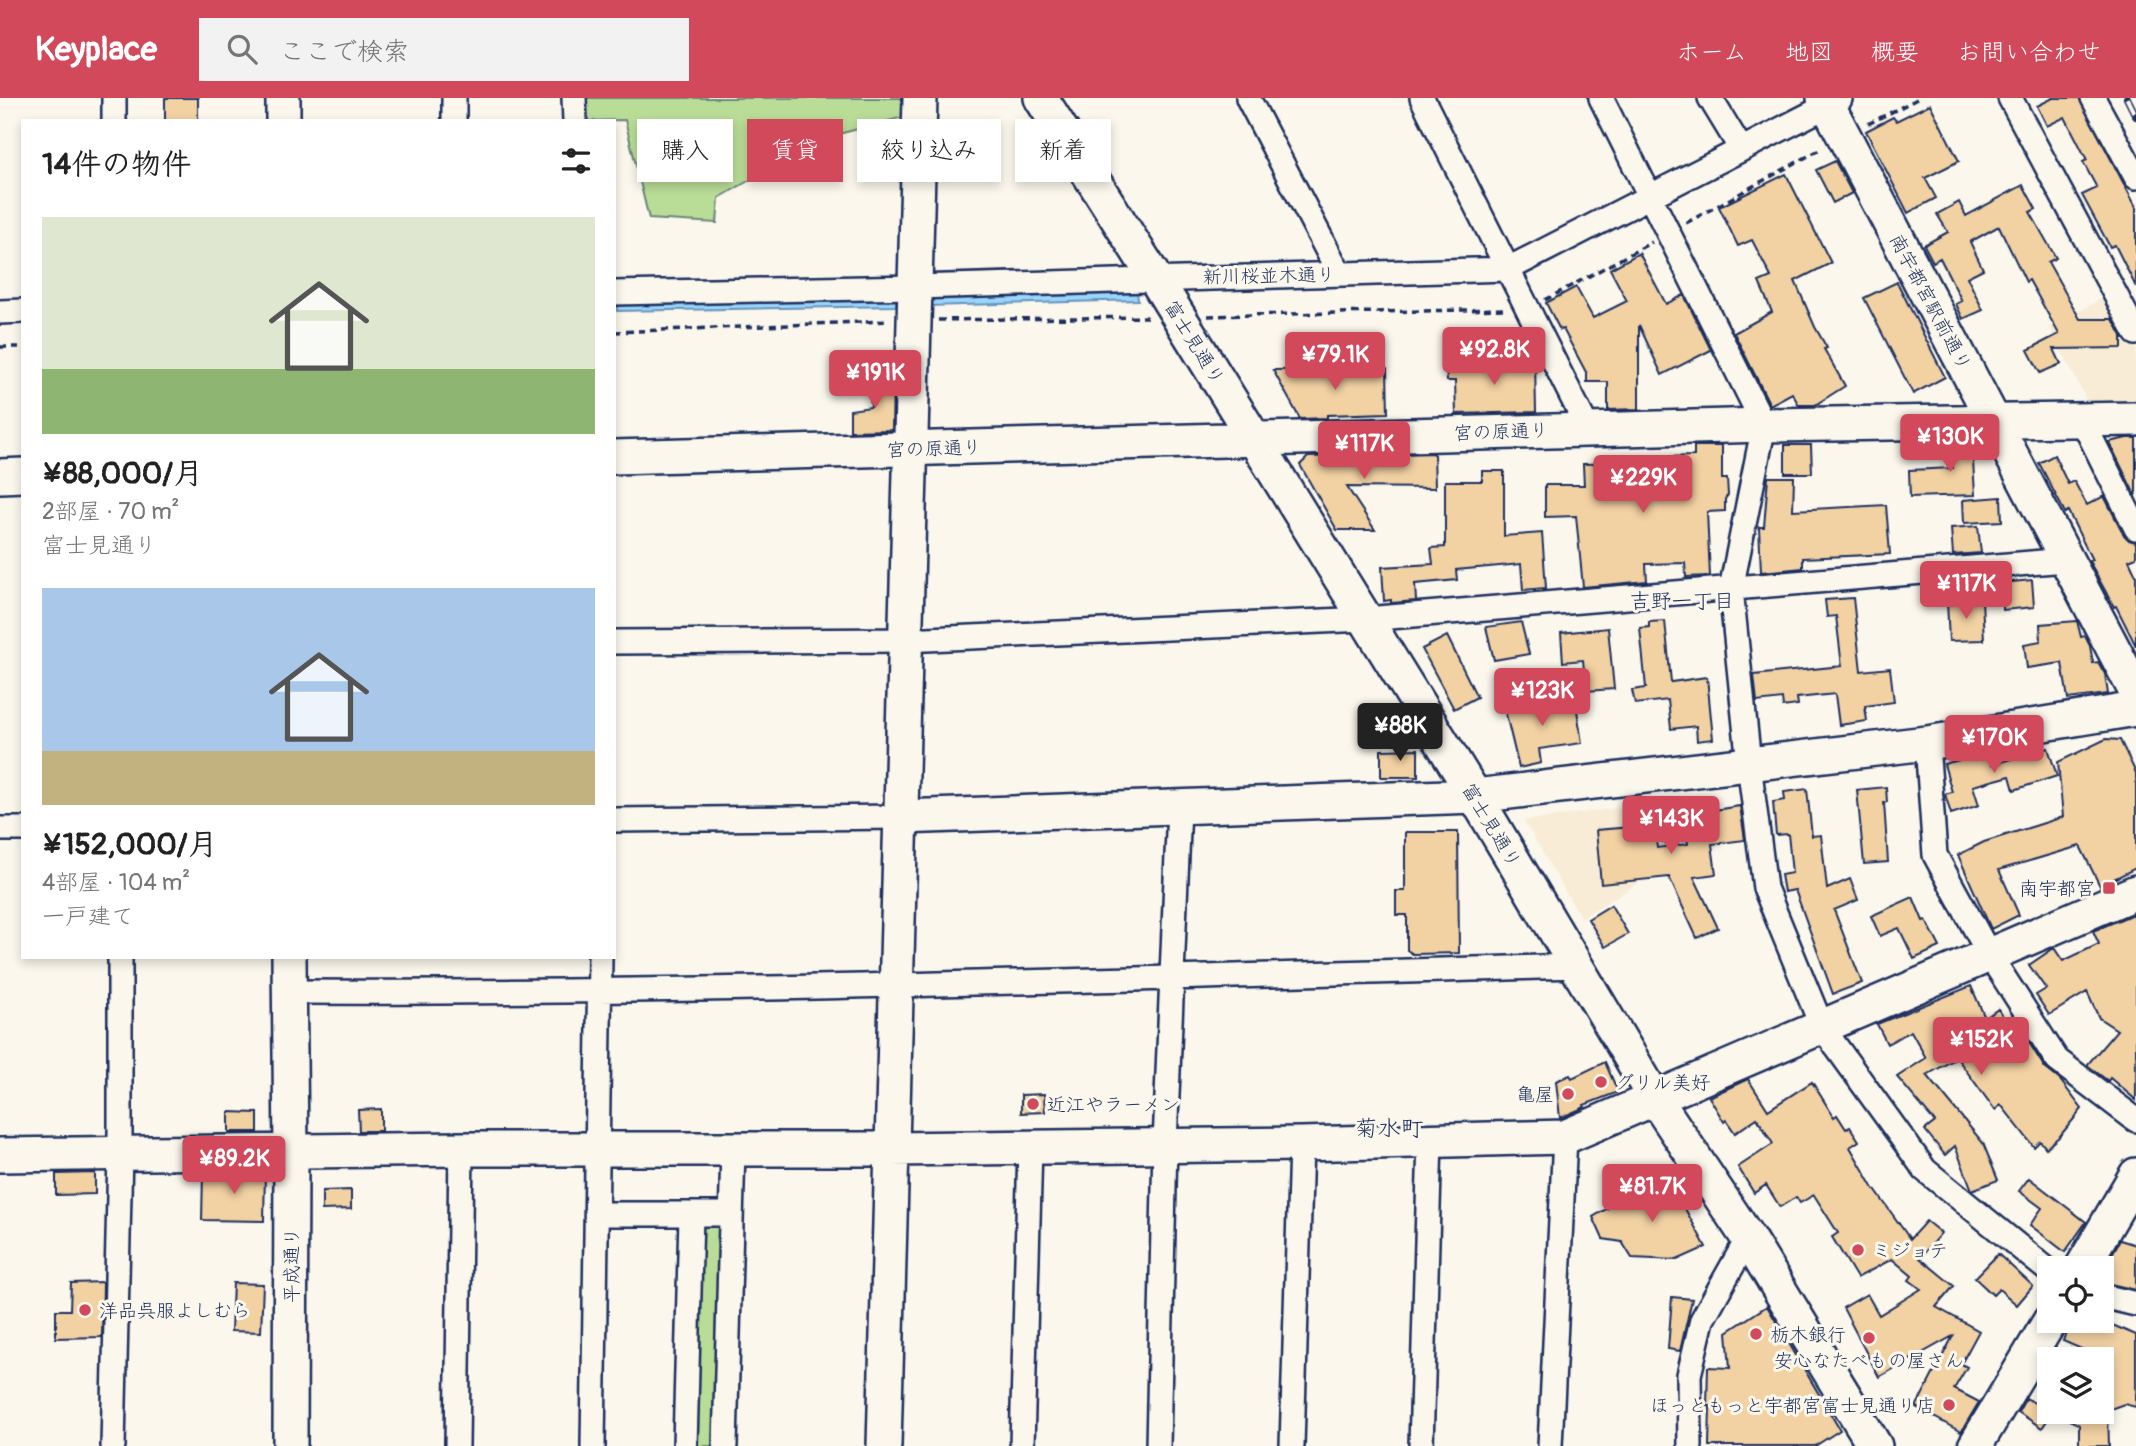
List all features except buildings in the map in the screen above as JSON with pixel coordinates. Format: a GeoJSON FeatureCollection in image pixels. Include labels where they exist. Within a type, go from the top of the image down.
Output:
{"type":"FeatureCollection","features":[{"type":"Feature","properties":{"kind":"street"},"geometry":{"type":"LineString","coordinates":[[114,98],[114,119]]}},
{"type":"Feature","properties":{"kind":"street"},"geometry":{"type":"LineString","coordinates":[[283,98],[283,119]]}},
{"type":"Feature","properties":{"kind":"street"},"geometry":{"type":"LineString","coordinates":[[454,98],[454,119]]}},
{"type":"Feature","properties":{"kind":"street"},"geometry":{"type":"LineString","coordinates":[[574,98],[575,119]]}},
{"type":"Feature","properties":{"kind":"street"},"geometry":{"type":"LineString","coordinates":[[884,1446],[920,98]]}},
{"type":"Feature","properties":{"kind":"street","name":"富士見通り"},"geometry":{"type":"LineString","coordinates":[[1041,98],[1156,278],[1366,618],[1654,1097],[1748,1238],[1875,1446]]}},
{"type":"Feature","properties":{"kind":"street"},"geometry":{"type":"LineString","coordinates":[[1248,98],[1339,273]]}},
{"type":"Feature","properties":{"kind":"street"},"geometry":{"type":"LineString","coordinates":[[1422,98],[1588,429]]}},
{"type":"Feature","properties":{"kind":"street"},"geometry":{"type":"LineString","coordinates":[[1601,98],[1764,425],[1731,589],[1765,888],[1822,1027],[1925,1170],[2037,1261]]}},
{"type":"Feature","properties":{"kind":"street"},"geometry":{"type":"LineString","coordinates":[[1710,98],[1741,149]]}},
{"type":"Feature","properties":{"kind":"street"},"geometry":{"type":"LineString","coordinates":[[2010,98],[2136,333]]}},
{"type":"Feature","properties":{"kind":"street"},"geometry":{"type":"LineString","coordinates":[[2093,98],[2136,177]]}},
{"type":"Feature","properties":{"kind":"street","name":"新川桜並木通り"},"geometry":{"type":"LineString","coordinates":[[616,293],[1508,269],[1831,100]]}},
{"type":"Feature","properties":{"kind":"street","name":"南宇都宮駅前通り"},"geometry":{"type":"LineString","coordinates":[[1831,100],[1994,421],[2136,692]]}},
{"type":"Feature","properties":{"kind":"street"},"geometry":{"type":"LineString","coordinates":[[0,312],[21,311]]}},
{"type":"Feature","properties":{"kind":"street","name":"宮の原通り"},"geometry":{"type":"LineString","coordinates":[[616,457],[1588,429],[2136,419]]}},
{"type":"Feature","properties":{"kind":"street"},"geometry":{"type":"LineString","coordinates":[[2082,420],[2136,528]]}},
{"type":"Feature","properties":{"kind":"street"},"geometry":{"type":"LineString","coordinates":[[0,476],[21,475]]}},
{"type":"Feature","properties":{"kind":"street"},"geometry":{"type":"LineString","coordinates":[[616,642],[905,639],[1366,618],[2066,560]]}},
{"type":"Feature","properties":{"kind":"street"},"geometry":{"type":"LineString","coordinates":[[616,820],[901,817],[1475,796],[1927,743],[2136,709]]}},
{"type":"Feature","properties":{"kind":"street"},"geometry":{"type":"LineString","coordinates":[[1927,743],[1936,855],[1990,956],[2057,1060],[2136,1120]]}},
{"type":"Feature","properties":{"kind":"street"},"geometry":{"type":"LineString","coordinates":[[1158,1446],[1165,1144],[1179,807]]}},
{"type":"Feature","properties":{"kind":"street"},"geometry":{"type":"LineString","coordinates":[[0,829],[21,829]]}},
{"type":"Feature","properties":{"kind":"street"},"geometry":{"type":"LineString","coordinates":[[0,1155],[461,1149],[892,1149],[1301,1144],[1565,1137],[2136,892]]}},
{"type":"Feature","properties":{"kind":"street"},"geometry":{"type":"LineString","coordinates":[[113,1446],[120,1153],[120,959]]}},
{"type":"Feature","properties":{"kind":"street","name":"平成通り"},"geometry":{"type":"LineString","coordinates":[[289,959],[290,1446]]}},
{"type":"Feature","properties":{"kind":"street"},"geometry":{"type":"LineString","coordinates":[[593,1446],[600,959]]}},
{"type":"Feature","properties":{"kind":"street"},"geometry":{"type":"LineString","coordinates":[[289,992],[896,986],[1577,966]]}},
{"type":"Feature","properties":{"kind":"street"},"geometry":{"type":"LineString","coordinates":[[1550,1446],[1565,1137]]}},
{"type":"Feature","properties":{"kind":"street"},"geometry":{"type":"LineString","coordinates":[[1420,1446],[1430,1140]]}},
{"type":"Feature","properties":{"kind":"street"},"geometry":{"type":"LineString","coordinates":[[1292,1446],[1301,1144]]}},
{"type":"Feature","properties":{"kind":"street"},"geometry":{"type":"LineString","coordinates":[[1021,1446],[1030,1146]]}},
{"type":"Feature","properties":{"kind":"street"},"geometry":{"type":"LineString","coordinates":[[457,1446],[461,1149]]}},
{"type":"Feature","properties":{"kind":"street"},"geometry":{"type":"LineString","coordinates":[[725,1446],[733,1149]]}},
{"type":"Feature","properties":{"kind":"street"},"geometry":{"type":"LineString","coordinates":[[2089,1256],[2136,1175]]}},
{"type":"Feature","properties":{"kind":"street"},"geometry":{"type":"LineString","coordinates":[[597,1214],[731,1214]]}},
{"type":"Feature","properties":{"kind":"street"},"geometry":{"type":"LineString","coordinates":[[685,1446],[691,1214]]}},
{"type":"Feature","properties":{"kind":"street"},"geometry":{"type":"LineString","coordinates":[[1690,1446],[1689,1375],[1702,1320],[1748,1238]]}},
{"type":"Feature","properties":{"kind":"street"},"geometry":{"type":"LineString","coordinates":[[2114,1299],[2136,1304]]}},
{"type":"Feature","properties":{"kind":"street"},"geometry":{"type":"LineString","coordinates":[[1975,1446],[2043,1333]]}},
{"type":"Feature","properties":{"kind":"path"},"geometry":{"type":"LineString","coordinates":[[0,347],[21,347]]}},
{"type":"Feature","properties":{"kind":"shaded area"},"geometry":{"type":"Polygon","coordinates":[[[2113,292],[2136,337],[2136,400],[2087,401],[2050,328],[2113,292]]]}},
{"type":"Feature","properties":{"kind":"shaded area"},"geometry":{"type":"Polygon","coordinates":[[[1625,807],[1637,884],[1581,918],[1524,821],[1625,807]]]}},
{"type":"Feature","properties":{"kind":"green space"},"geometry":{"type":"Polygon","coordinates":[[[586,98],[907,98],[907,116],[896,119],[857,119],[857,129],[843,133],[843,119],[747,119],[747,182],[719,198],[717,223],[649,219],[640,182],[733,182],[733,119],[637,119],[637,170],[625,120],[587,119],[586,98]]]}},
{"type":"Feature","properties":{"kind":"green space"},"geometry":{"type":"Polygon","coordinates":[[[724,1220],[717,1446],[692,1446],[696,1221],[724,1220]]]}},
{"type":"Feature","properties":{"kind":"water"},"geometry":{"type":"Polygon","coordinates":[[[1137,292],[1138,300],[928,306],[929,299],[1137,292]]]}},
{"type":"Feature","properties":{"kind":"water"},"geometry":{"type":"Polygon","coordinates":[[[896,299],[896,306],[617,311],[617,305],[896,299]]]}},
{"type":"Feature","properties":{"kind":"railway"},"geometry":{"type":"LineString","coordinates":[[2127,98],[2136,116]]}},
{"type":"Feature","properties":{"kind":"place","name":"南宇都宮"},"geometry":{"type":"Point","coordinates":[2109,888]}},
{"type":"Feature","properties":{"kind":"place","name":"グリル美好"},"geometry":{"type":"Point","coordinates":[1601,1082]}},
{"type":"Feature","properties":{"kind":"place","name":"亀屋"},"geometry":{"type":"Point","coordinates":[1568,1094]}},
{"type":"Feature","properties":{"kind":"place","name":"近江やラーメン"},"geometry":{"type":"Point","coordinates":[1033,1104]}},
{"type":"Feature","properties":{"kind":"place","name":"ミジョテ"},"geometry":{"type":"Point","coordinates":[1858,1250]}},
{"type":"Feature","properties":{"kind":"place","name":"洋品呉服よしむら"},"geometry":{"type":"Point","coordinates":[85,1310]}},
{"type":"Feature","properties":{"kind":"place","name":"栃木銀行"},"geometry":{"type":"Point","coordinates":[1756,1334]}},
{"type":"Feature","properties":{"kind":"place","name":"安心なたべもの屋さん"},"geometry":{"type":"Point","coordinates":[1869,1338]}},
{"type":"Feature","properties":{"kind":"place","name":"ほっともっと宇都宮富士見通り店"},"geometry":{"type":"Point","coordinates":[1949,1405]}},
{"type":"Feature","properties":{"kind":"district","name":"吉野一丁目"},"geometry":{"type":"Point","coordinates":[1682,601]}},
{"type":"Feature","properties":{"kind":"district","name":"菊水町"},"geometry":{"type":"Point","coordinates":[1389,1128]}}]}
